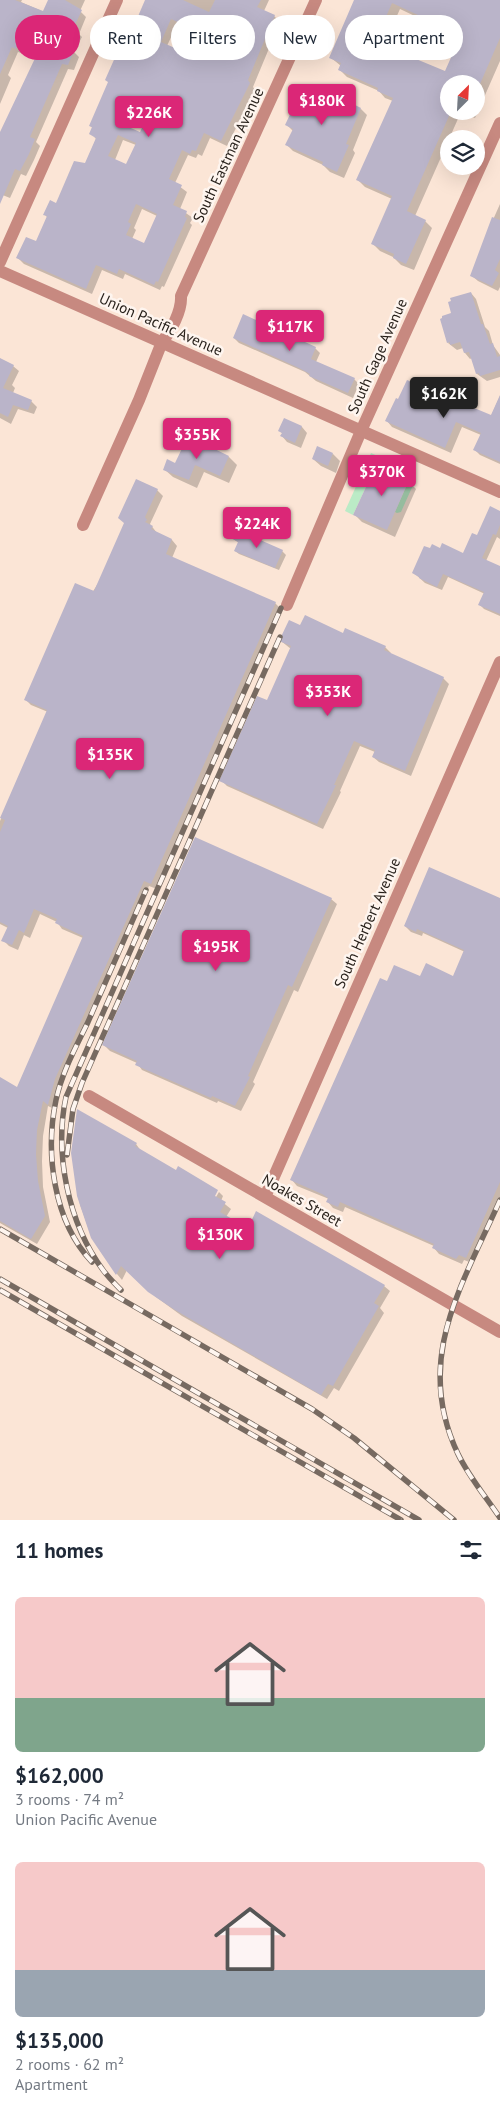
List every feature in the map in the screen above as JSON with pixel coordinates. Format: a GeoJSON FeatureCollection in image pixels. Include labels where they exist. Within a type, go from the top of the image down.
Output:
{"type":"FeatureCollection","features":[{"type":"Feature","properties":{"kind":"street"},"geometry":{"type":"LineString","coordinates":[[0,262],[117,0]]}},
{"type":"Feature","properties":{"kind":"street","name":"South Eastman Avenue"},"geometry":{"type":"LineString","coordinates":[[83,525],[139,400],[162,342],[161,332],[175,300],[181,296],[316,0]]}},
{"type":"Feature","properties":{"kind":"street","name":"South Gage Avenue"},"geometry":{"type":"LineString","coordinates":[[287,605],[361,431],[500,123]]}},
{"type":"Feature","properties":{"kind":"street","name":"Union Pacific Avenue"},"geometry":{"type":"LineString","coordinates":[[0,271],[500,492]]}},
{"type":"Feature","properties":{"kind":"street","name":"South Herbert Avenue"},"geometry":{"type":"LineString","coordinates":[[265,1197],[500,662]]}},
{"type":"Feature","properties":{"kind":"street","name":"Noakes Street"},"geometry":{"type":"LineString","coordinates":[[88,1096],[500,1332]]}},
{"type":"Feature","properties":{"kind":"green space"},"geometry":{"type":"Polygon","coordinates":[[[371,453],[407,469],[404,478],[391,468],[376,465],[353,515],[345,511],[371,453]]]}},
{"type":"Feature","properties":{"kind":"green space"},"geometry":{"type":"Polygon","coordinates":[[[409,480],[414,483],[401,512],[397,513],[395,512],[409,480]]]}},
{"type":"Feature","properties":{"kind":"building"},"geometry":{"type":"Polygon","coordinates":[[[0,0],[15,0],[43,11],[48,0],[65,0],[82,10],[80,15],[15,15],[15,48],[12,47],[0,74],[0,0]]]}},
{"type":"Feature","properties":{"kind":"building"},"geometry":{"type":"Polygon","coordinates":[[[145,0],[183,0],[209,12],[215,0],[261,0],[257,7],[275,15],[265,15],[265,39],[248,80],[250,83],[221,141],[204,133],[196,151],[192,150],[190,154],[182,150],[169,179],[182,185],[173,205],[187,211],[185,217],[187,218],[158,282],[156,281],[154,285],[119,269],[117,274],[96,265],[86,289],[16,258],[26,237],[36,241],[47,216],[43,215],[50,200],[56,203],[74,161],[85,163],[96,138],[89,134],[92,127],[89,126],[108,82],[105,80],[114,60],[161,60],[161,42],[161,15],[139,15],[145,0]],[[128,96],[117,122],[140,132],[153,105],[134,96],[128,96]],[[118,135],[108,156],[126,164],[136,143],[118,135]],[[136,204],[128,222],[131,224],[126,235],[144,243],[157,214],[136,204]]]}},
{"type":"Feature","properties":{"kind":"building"},"geometry":{"type":"Polygon","coordinates":[[[354,0],[500,0],[500,38],[484,75],[440,75],[440,120],[447,120],[443,130],[440,130],[440,136],[407,211],[426,220],[406,264],[393,258],[394,254],[371,244],[392,196],[356,180],[393,98],[377,91],[378,88],[338,70],[341,63],[334,60],[335,44],[345,21],[345,60],[418,60],[445,71],[450,60],[463,60],[463,15],[418,15],[392,3],[387,15],[348,15],[354,0]]]}},
{"type":"Feature","properties":{"kind":"building"},"geometry":{"type":"Polygon","coordinates":[[[34,60],[70,60],[68,65],[62,64],[30,137],[35,139],[29,154],[20,171],[15,169],[0,204],[0,132],[34,60]]]}},
{"type":"Feature","properties":{"kind":"building"},"geometry":{"type":"Polygon","coordinates":[[[313,84],[361,108],[346,144],[349,145],[337,172],[322,165],[323,162],[285,145],[293,129],[285,125],[294,106],[291,104],[295,96],[306,98],[313,84]]]}},
{"type":"Feature","properties":{"kind":"building"},"geometry":{"type":"Polygon","coordinates":[[[492,217],[500,220],[500,259],[495,270],[499,273],[492,286],[470,276],[492,217]]]}},
{"type":"Feature","properties":{"kind":"building"},"geometry":{"type":"Polygon","coordinates":[[[471,292],[481,324],[483,324],[490,344],[493,343],[497,357],[500,356],[500,370],[480,376],[479,373],[476,374],[469,352],[464,353],[460,342],[450,345],[450,342],[447,343],[440,319],[442,316],[451,313],[448,302],[451,301],[450,298],[471,292]]]}},
{"type":"Feature","properties":{"kind":"building"},"geometry":{"type":"Polygon","coordinates":[[[243,314],[316,347],[311,359],[355,378],[348,393],[233,338],[243,314]]]}},
{"type":"Feature","properties":{"kind":"building"},"geometry":{"type":"Polygon","coordinates":[[[0,358],[14,365],[3,388],[32,400],[28,410],[13,405],[8,417],[0,413],[0,358]]]}},
{"type":"Feature","properties":{"kind":"building"},"geometry":{"type":"Polygon","coordinates":[[[407,380],[491,415],[500,395],[500,462],[473,450],[481,433],[456,422],[445,448],[385,421],[407,380]]]}},
{"type":"Feature","properties":{"kind":"building"},"geometry":{"type":"Polygon","coordinates":[[[284,418],[302,426],[295,443],[280,436],[282,433],[278,431],[284,418]]]}},
{"type":"Feature","properties":{"kind":"building"},"geometry":{"type":"Polygon","coordinates":[[[188,436],[229,456],[220,476],[195,465],[189,480],[163,470],[167,459],[175,463],[188,436]]]}},
{"type":"Feature","properties":{"kind":"building"},"geometry":{"type":"Polygon","coordinates":[[[317,446],[333,453],[328,466],[312,459],[317,446]]]}},
{"type":"Feature","properties":{"kind":"building"},"geometry":{"type":"Polygon","coordinates":[[[376,465],[391,468],[409,480],[387,530],[353,515],[376,465]]]}},
{"type":"Feature","properties":{"kind":"building"},"geometry":{"type":"Polygon","coordinates":[[[136,479],[158,489],[145,517],[147,520],[145,522],[153,526],[151,529],[172,539],[166,554],[276,602],[151,884],[144,881],[55,1079],[48,1105],[43,1101],[37,1130],[36,1154],[38,1181],[45,1216],[31,1239],[0,1221],[0,1077],[17,1087],[83,936],[55,923],[57,919],[34,909],[24,933],[19,930],[12,945],[1,941],[8,926],[0,922],[0,832],[5,820],[0,818],[47,710],[24,700],[75,583],[94,591],[124,523],[118,518],[136,479]]]}},
{"type":"Feature","properties":{"kind":"building"},"geometry":{"type":"Polygon","coordinates":[[[490,506],[500,511],[500,525],[496,535],[493,534],[482,558],[500,566],[500,614],[478,605],[484,592],[443,574],[437,587],[412,573],[424,546],[430,548],[432,544],[440,548],[442,543],[463,553],[472,533],[477,535],[490,506]]]}},
{"type":"Feature","properties":{"kind":"building"},"geometry":{"type":"Polygon","coordinates":[[[235,529],[283,550],[275,568],[234,551],[238,542],[231,538],[235,529]]]}},
{"type":"Feature","properties":{"kind":"building"},"geometry":{"type":"Polygon","coordinates":[[[305,615],[343,633],[345,628],[386,646],[384,650],[444,677],[405,771],[372,757],[375,750],[354,741],[317,824],[219,781],[257,696],[267,700],[291,646],[279,641],[289,620],[300,625],[305,615]]]}},
{"type":"Feature","properties":{"kind":"building"},"geometry":{"type":"Polygon","coordinates":[[[195,837],[332,898],[292,987],[288,985],[248,1076],[250,1077],[235,1106],[212,1096],[211,1098],[135,1065],[137,1061],[102,1045],[195,837]]]}},
{"type":"Feature","properties":{"kind":"building"},"geometry":{"type":"Polygon","coordinates":[[[429,867],[500,898],[500,1182],[466,1258],[459,1255],[456,1259],[432,1248],[434,1244],[340,1202],[338,1207],[326,1202],[328,1198],[322,1194],[290,1180],[380,978],[387,981],[394,965],[420,976],[426,963],[453,976],[464,950],[417,929],[416,932],[404,926],[429,867]]]}},
{"type":"Feature","properties":{"kind":"building"},"geometry":{"type":"Polygon","coordinates":[[[77,1109],[137,1143],[135,1146],[176,1170],[178,1166],[218,1190],[215,1196],[226,1202],[220,1212],[248,1228],[256,1211],[385,1285],[374,1303],[379,1306],[333,1386],[328,1384],[321,1395],[175,1310],[148,1292],[121,1266],[116,1275],[91,1238],[77,1196],[71,1153],[77,1109]]]}},
{"type":"Feature","properties":{"kind":"railway"},"geometry":{"type":"LineString","coordinates":[[121,1290],[105,1273],[91,1251],[73,1209],[63,1164],[62,1141],[66,1097],[281,608]]}},
{"type":"Feature","properties":{"kind":"railway"},"geometry":{"type":"LineString","coordinates":[[67,1155],[73,1109],[82,1083],[280,637]]}},
{"type":"Feature","properties":{"kind":"railway"},"geometry":{"type":"LineString","coordinates":[[92,1262],[68,1227],[55,1185],[51,1141],[53,1120],[56,1100],[74,1050],[146,890]]}},
{"type":"Feature","properties":{"kind":"railway"},"geometry":{"type":"LineString","coordinates":[[500,1200],[458,1293],[441,1355],[440,1386],[445,1419],[458,1454],[472,1479],[500,1518]]}},
{"type":"Feature","properties":{"kind":"railway"},"geometry":{"type":"LineString","coordinates":[[0,1229],[312,1409],[354,1438],[454,1520]]}},
{"type":"Feature","properties":{"kind":"railway"},"geometry":{"type":"LineString","coordinates":[[0,1279],[419,1520]]}},
{"type":"Feature","properties":{"kind":"railway"},"geometry":{"type":"LineString","coordinates":[[0,1290],[401,1520]]}}]}
